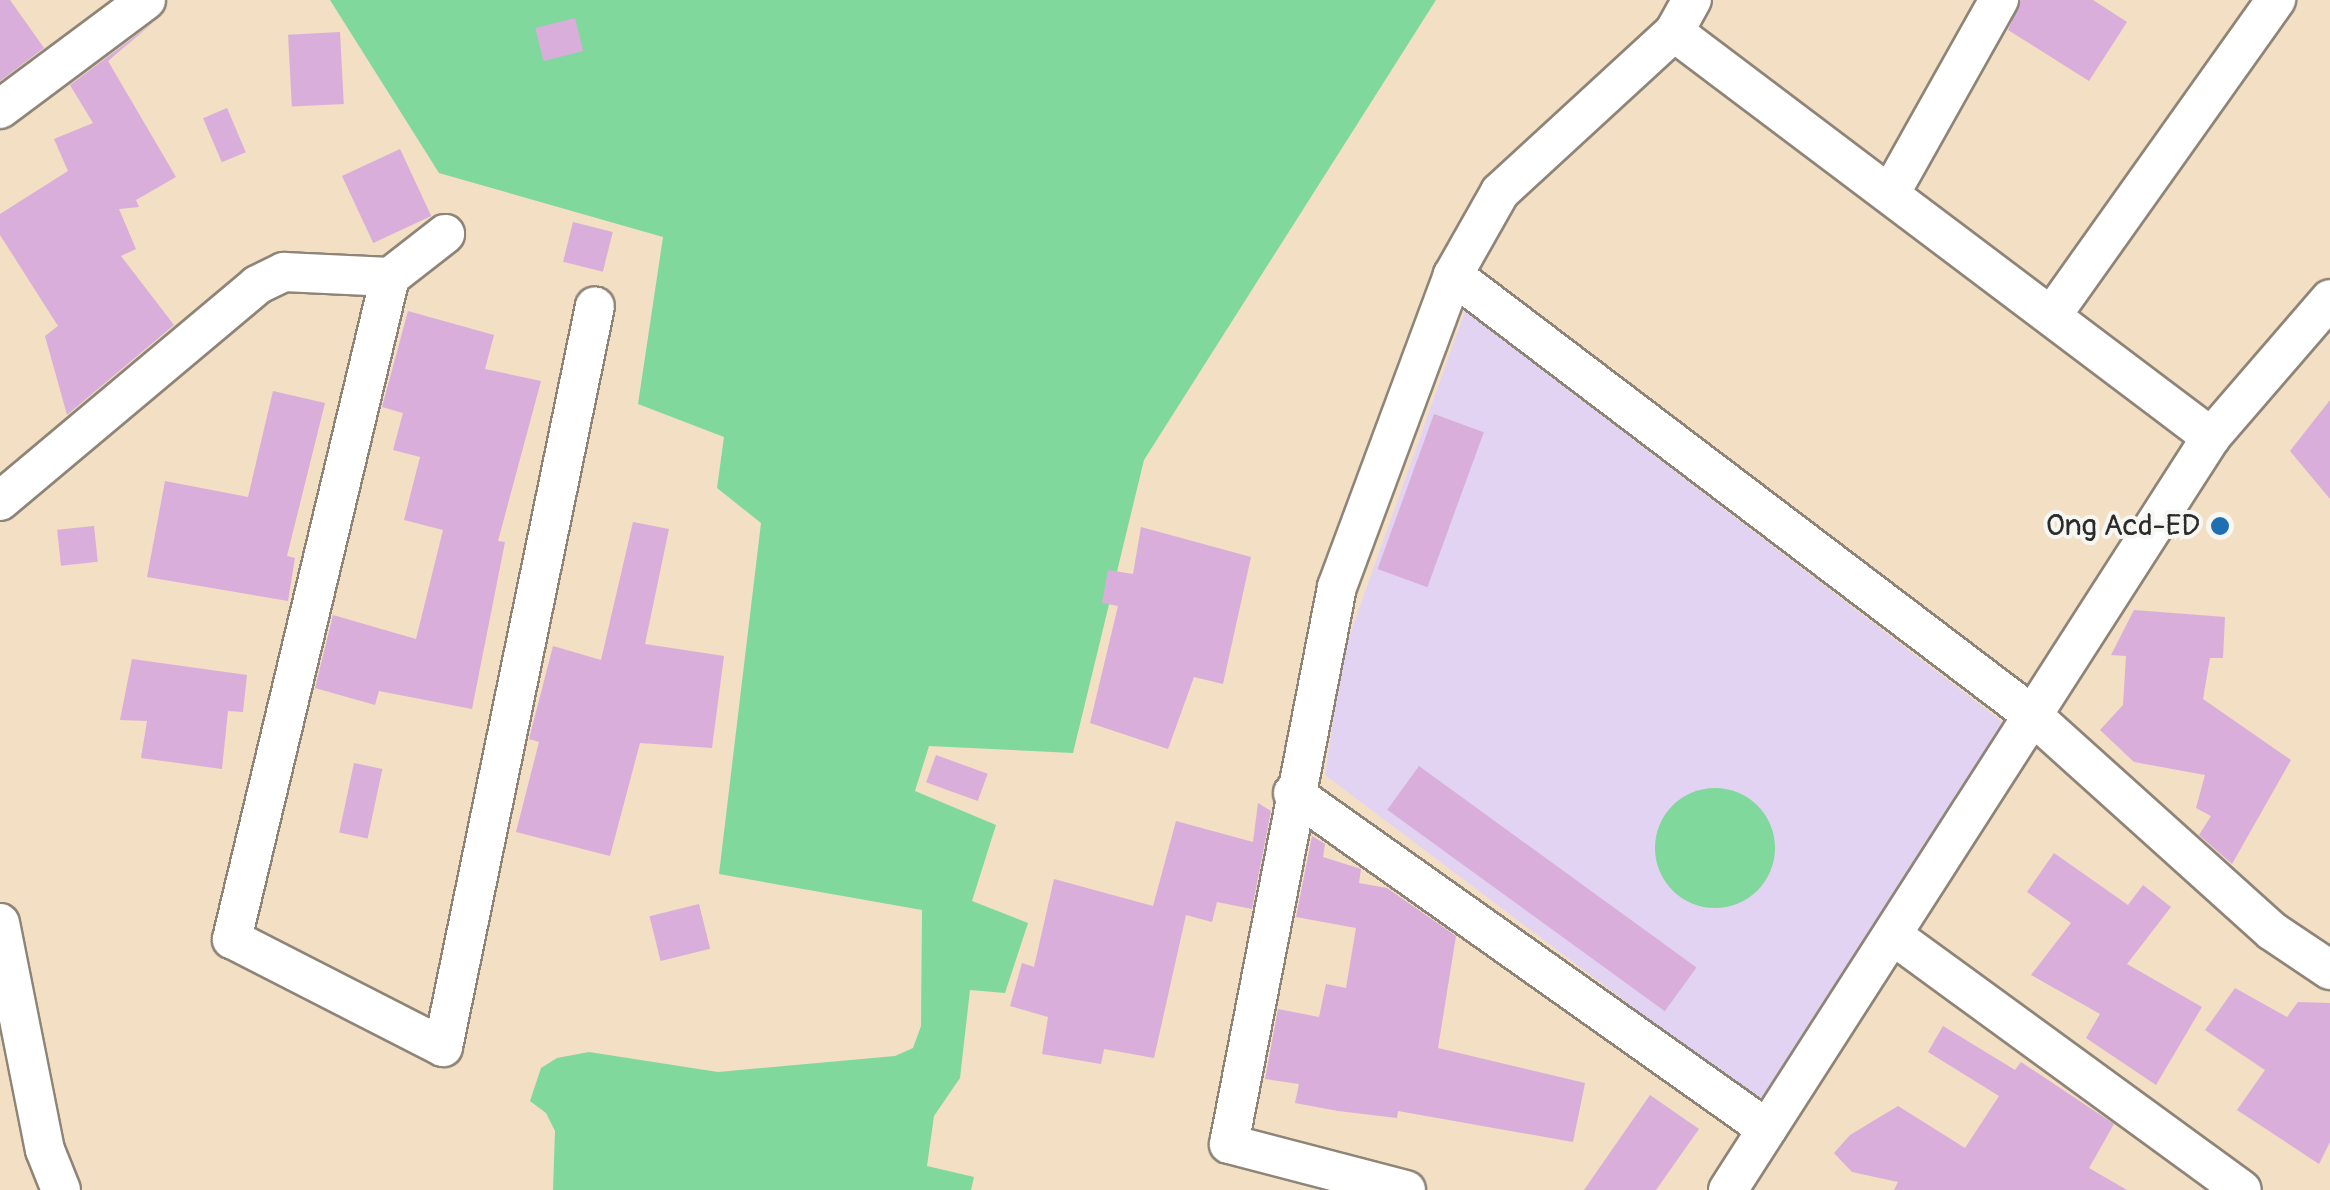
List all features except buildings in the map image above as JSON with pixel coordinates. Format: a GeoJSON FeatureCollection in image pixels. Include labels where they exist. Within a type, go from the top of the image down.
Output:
{"type":"FeatureCollection","features":[{"type":"Feature","properties":{"kind":"street"},"geometry":{"type":"LineString","coordinates":[[0,109],[146,0]]}},
{"type":"Feature","properties":{"kind":"street"},"geometry":{"type":"LineString","coordinates":[[1890,194],[1999,0]]}},
{"type":"Feature","properties":{"kind":"street"},"geometry":{"type":"LineString","coordinates":[[2052,314],[2276,0]]}},
{"type":"Feature","properties":{"kind":"street"},"geometry":{"type":"LineString","coordinates":[[1406,1190],[1229,1144],[1294,793],[1337,587],[1453,274],[1500,192],[1683,16],[1890,194],[2211,437]]}},
{"type":"Feature","properties":{"kind":"street"},"geometry":{"type":"LineString","coordinates":[[445,234],[390,276],[232,939],[443,1047],[595,306]]}},
{"type":"Feature","properties":{"kind":"street"},"geometry":{"type":"LineString","coordinates":[[0,501],[258,284],[284,272],[390,276]]}},
{"type":"Feature","properties":{"kind":"street"},"geometry":{"type":"LineString","coordinates":[[1453,274],[2031,714],[2272,931],[2330,970]]}},
{"type":"Feature","properties":{"kind":"street"},"geometry":{"type":"LineString","coordinates":[[1728,1190],[1894,937],[2031,714],[2211,437],[2330,299]]}},
{"type":"Feature","properties":{"kind":"street"},"geometry":{"type":"LineString","coordinates":[[1294,793],[1767,1129]]}},
{"type":"Feature","properties":{"kind":"street"},"geometry":{"type":"LineString","coordinates":[[0,922],[45,1150],[61,1190]]}},
{"type":"Feature","properties":{"kind":"street"},"geometry":{"type":"LineString","coordinates":[[1894,937],[2242,1190]]}},
{"type":"Feature","properties":{"kind":"shaded area"},"geometry":{"type":"Polygon","coordinates":[[[1465,311],[2021,736],[1776,1115],[1325,775],[1344,651],[1465,311]]]}},
{"type":"Feature","properties":{"kind":"green space"},"geometry":{"type":"Polygon","coordinates":[[[330,0],[1436,0],[1144,460],[1073,753],[929,746],[915,791],[996,825],[972,901],[1028,923],[1005,993],[970,990],[960,1078],[934,1116],[927,1166],[974,1177],[971,1190],[553,1190],[555,1131],[546,1113],[530,1101],[541,1068],[557,1058],[589,1052],[718,1072],[895,1056],[913,1048],[921,1026],[922,910],[719,874],[761,523],[717,488],[724,437],[638,404],[663,237],[439,173],[330,0]]]}},
{"type":"Feature","properties":{"kind":"green space"},"geometry":{"type":"Polygon","coordinates":[[[1715,788],[1738,793],[1757,806],[1770,825],[1775,848],[1770,871],[1757,890],[1738,903],[1715,908],[1692,903],[1673,890],[1660,871],[1655,848],[1660,825],[1673,806],[1692,793],[1715,788]]]}},
{"type":"Feature","properties":{"kind":"place","name":"Ong Acd-ED"},"geometry":{"type":"Point","coordinates":[2220,526]}}]}
